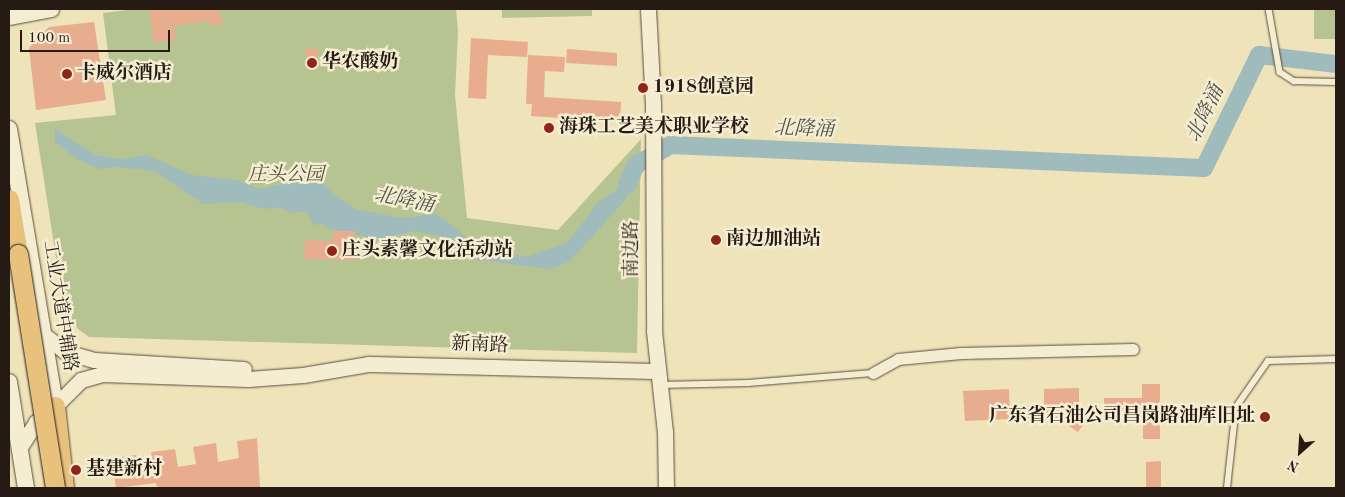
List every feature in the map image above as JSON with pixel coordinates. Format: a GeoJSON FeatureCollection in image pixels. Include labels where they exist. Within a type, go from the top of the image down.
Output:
{"type":"FeatureCollection","features":[{"type":"Feature","properties":{"kind":"main road","name":"工业大道中辅路"},"geometry":{"type":"LineString","coordinates":[[9,129],[55,406]]}},
{"type":"Feature","properties":{"kind":"main road"},"geometry":{"type":"LineString","coordinates":[[9,199],[55,488]]}},
{"type":"Feature","properties":{"kind":"main road"},"geometry":{"type":"LineString","coordinates":[[9,275],[42,488]]}},
{"type":"Feature","properties":{"kind":"main road"},"geometry":{"type":"LineString","coordinates":[[9,382],[26,488]]}},
{"type":"Feature","properties":{"kind":"main road"},"geometry":{"type":"LineString","coordinates":[[55,406],[62,449],[64,488]]}},
{"type":"Feature","properties":{"kind":"main road"},"geometry":{"type":"LineString","coordinates":[[62,449],[73,488]]}},
{"type":"Feature","properties":{"kind":"street"},"geometry":{"type":"LineString","coordinates":[[9,17],[50,9]]}},
{"type":"Feature","properties":{"kind":"street","name":"南边路"},"geometry":{"type":"LineString","coordinates":[[648,9],[653,87],[653,306],[658,378],[665,432],[666,488]]}},
{"type":"Feature","properties":{"kind":"street","name":"新南路"},"geometry":{"type":"LineString","coordinates":[[44,335],[66,352],[94,360],[303,375]]}},
{"type":"Feature","properties":{"kind":"street"},"geometry":{"type":"LineString","coordinates":[[873,373],[898,359],[961,353],[1133,349]]}},
{"type":"Feature","properties":{"kind":"street","name":"新南路"},"geometry":{"type":"LineString","coordinates":[[55,406],[82,380],[102,374],[248,379],[303,375],[369,364],[658,378]]}},
{"type":"Feature","properties":{"kind":"street"},"geometry":{"type":"LineString","coordinates":[[20,447],[29,428],[40,421],[48,422],[62,449]]}},
{"type":"Feature","properties":{"kind":"lane"},"geometry":{"type":"LineString","coordinates":[[1269,9],[1272,43],[1280,72],[1294,81],[1336,82]]}},
{"type":"Feature","properties":{"kind":"lane"},"geometry":{"type":"LineString","coordinates":[[1227,488],[1236,407],[1268,361],[1336,359]]}},
{"type":"Feature","properties":{"kind":"lane"},"geometry":{"type":"LineString","coordinates":[[658,378],[748,383],[873,373]]}},
{"type":"Feature","properties":{"kind":"green space","name":"庄头公园"},"geometry":{"type":"Polygon","coordinates":[[[136,9],[456,9],[458,31],[455,95],[467,218],[558,230],[641,139],[637,353],[89,337],[78,329],[69,316],[56,257],[35,123],[116,115],[103,13],[136,9]]]}},
{"type":"Feature","properties":{"kind":"green space"},"geometry":{"type":"Polygon","coordinates":[[[502,9],[592,9],[592,16],[502,18],[502,9]]]}},
{"type":"Feature","properties":{"kind":"green space"},"geometry":{"type":"Polygon","coordinates":[[[1314,9],[1336,9],[1336,39],[1314,39],[1314,9]]]}},
{"type":"Feature","properties":{"kind":"water"},"geometry":{"type":"Polygon","coordinates":[[[55,129],[96,155],[121,159],[147,155],[192,175],[236,180],[259,189],[317,178],[340,199],[358,210],[401,218],[435,214],[447,221],[476,246],[527,257],[568,242],[598,202],[624,185],[636,165],[637,168],[626,199],[568,262],[551,269],[474,259],[438,236],[415,231],[378,239],[328,229],[323,224],[314,225],[306,211],[290,213],[279,207],[264,209],[240,202],[203,204],[154,171],[117,167],[99,169],[77,159],[55,142],[55,129]]]}},
{"type":"Feature","properties":{"kind":"building"},"geometry":{"type":"Polygon","coordinates":[[[149,9],[218,9],[224,24],[210,26],[209,21],[174,26],[176,40],[154,43],[149,9]]]}},
{"type":"Feature","properties":{"kind":"building","name":"卡威尔酒店"},"geometry":{"type":"Polygon","coordinates":[[[94,22],[106,100],[36,110],[29,48],[49,27],[94,22]]]}},
{"type":"Feature","properties":{"kind":"building"},"geometry":{"type":"Polygon","coordinates":[[[471,38],[528,42],[527,57],[488,55],[486,99],[468,98],[471,38]]]}},
{"type":"Feature","properties":{"kind":"building"},"geometry":{"type":"Polygon","coordinates":[[[317,48],[319,66],[308,68],[305,49],[317,48]]]}},
{"type":"Feature","properties":{"kind":"building"},"geometry":{"type":"Polygon","coordinates":[[[567,49],[617,53],[617,66],[566,63],[567,49]]]}},
{"type":"Feature","properties":{"kind":"building"},"geometry":{"type":"Polygon","coordinates":[[[528,55],[565,57],[564,72],[545,71],[544,97],[621,102],[620,122],[531,116],[532,104],[526,104],[528,55]]]}},
{"type":"Feature","properties":{"kind":"building","name":"庄头素馨文化活动站"},"geometry":{"type":"Polygon","coordinates":[[[333,231],[355,231],[355,243],[359,243],[358,261],[304,259],[305,240],[333,241],[333,231]]]}},
{"type":"Feature","properties":{"kind":"building"},"geometry":{"type":"Polygon","coordinates":[[[1142,384],[1160,384],[1160,439],[1143,439],[1143,418],[1104,418],[1104,398],[1142,398],[1142,384]]]}},
{"type":"Feature","properties":{"kind":"building"},"geometry":{"type":"Polygon","coordinates":[[[1079,388],[1079,410],[1089,417],[1078,432],[1057,418],[1028,419],[1028,406],[1044,406],[1044,389],[1079,388]]]}},
{"type":"Feature","properties":{"kind":"building"},"geometry":{"type":"Polygon","coordinates":[[[1009,389],[1010,419],[965,421],[963,391],[1009,389]]]}},
{"type":"Feature","properties":{"kind":"building"},"geometry":{"type":"Polygon","coordinates":[[[257,438],[260,487],[157,488],[156,483],[116,488],[113,470],[110,470],[108,459],[136,455],[138,472],[154,469],[151,452],[175,449],[178,467],[196,464],[193,447],[216,443],[218,462],[239,458],[237,441],[257,438]]]}},
{"type":"Feature","properties":{"kind":"building"},"geometry":{"type":"Polygon","coordinates":[[[1161,461],[1161,488],[1146,488],[1146,462],[1161,461]]]}},
{"type":"Feature","properties":{"kind":"waterway","name":"北降涌"},"geometry":{"type":"LineString","coordinates":[[627,185],[636,165],[670,145],[1204,168],[1259,55],[1336,64]]}},
{"type":"Feature","properties":{"kind":"place","name":"华农酸奶"},"geometry":{"type":"Point","coordinates":[312,63]}},
{"type":"Feature","properties":{"kind":"place","name":"卡威尔酒店"},"geometry":{"type":"Point","coordinates":[67,74]}},
{"type":"Feature","properties":{"kind":"place","name":"1918创意园"},"geometry":{"type":"Point","coordinates":[643,88]}},
{"type":"Feature","properties":{"kind":"place","name":"海珠工艺美术职业学校"},"geometry":{"type":"Point","coordinates":[549,128]}},
{"type":"Feature","properties":{"kind":"place","name":"南边加油站"},"geometry":{"type":"Point","coordinates":[716,240]}},
{"type":"Feature","properties":{"kind":"place","name":"庄头素馨文化活动站"},"geometry":{"type":"Point","coordinates":[332,251]}},
{"type":"Feature","properties":{"kind":"place","name":"广东省石油公司昌岗路油库旧址"},"geometry":{"type":"Point","coordinates":[1265,417]}},
{"type":"Feature","properties":{"kind":"place","name":"基建新村"},"geometry":{"type":"Point","coordinates":[76,470]}}]}
